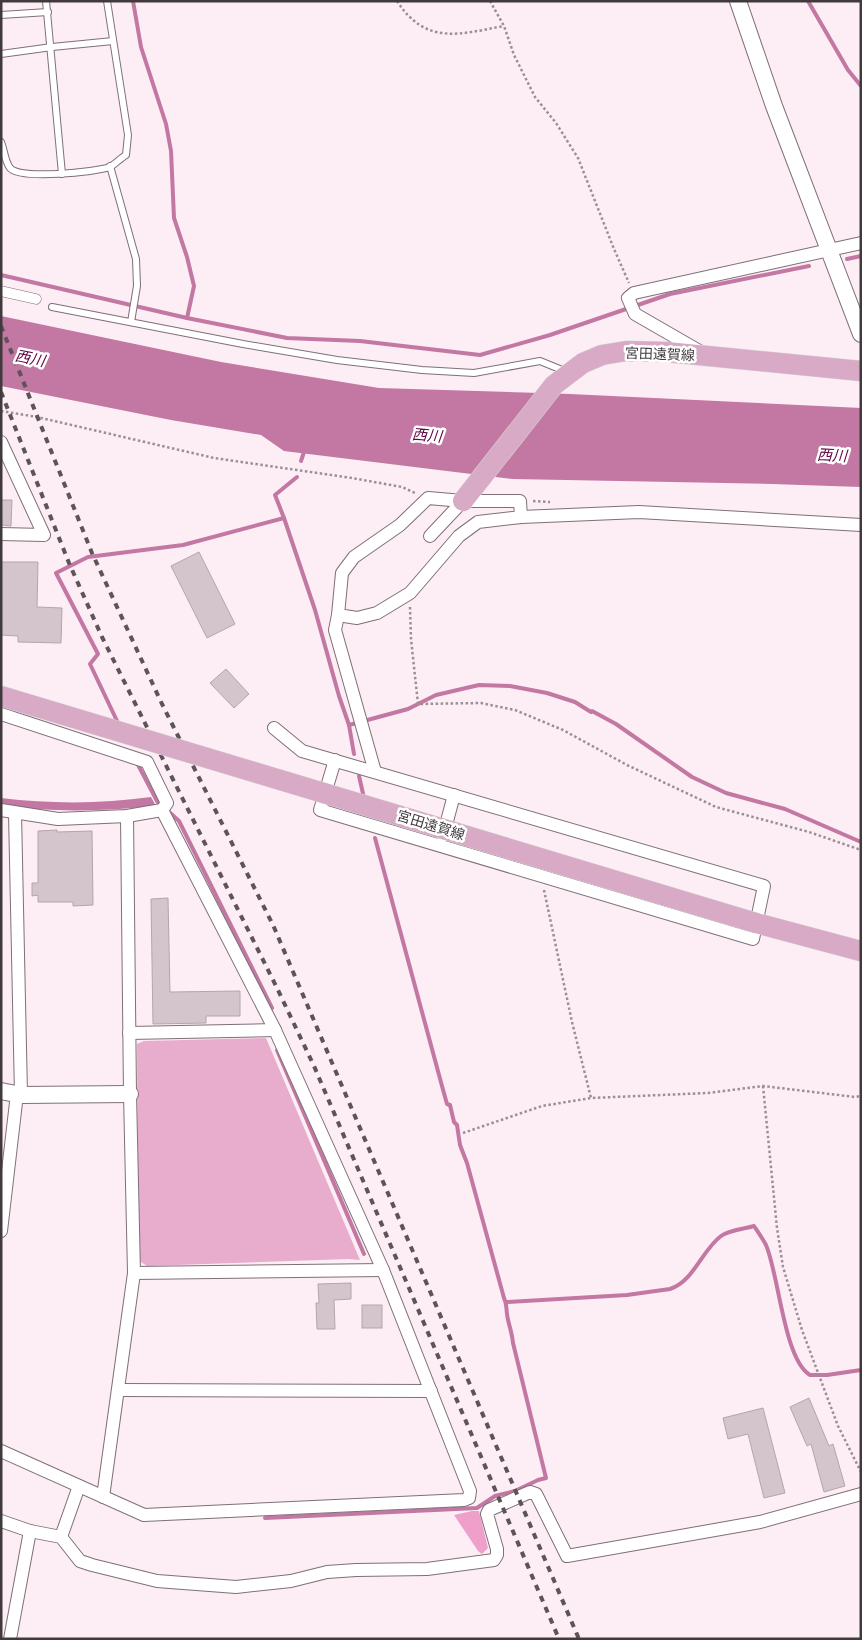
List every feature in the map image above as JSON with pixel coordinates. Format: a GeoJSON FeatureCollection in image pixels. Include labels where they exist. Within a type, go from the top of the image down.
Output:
{"type":"FeatureCollection","features":[{"type":"Feature","properties":{"kind":"main road","name":"宮田遠賀線"},"geometry":{"type":"LineString","coordinates":[[463,500],[554,385],[583,363],[602,355],[626,351],[667,352],[861,371]]}},
{"type":"Feature","properties":{"kind":"main road","name":"宮田遠賀線"},"geometry":{"type":"LineString","coordinates":[[1,696],[756,923],[861,951]]}},
{"type":"Feature","properties":{"kind":"street"},"geometry":{"type":"LineString","coordinates":[[738,1],[774,106],[861,334]]}},
{"type":"Feature","properties":{"kind":"street"},"geometry":{"type":"LineString","coordinates":[[707,356],[635,314],[628,298],[634,293],[861,243]]}},
{"type":"Feature","properties":{"kind":"street"},"geometry":{"type":"LineString","coordinates":[[1,291],[36,299]]}},
{"type":"Feature","properties":{"kind":"street"},"geometry":{"type":"LineString","coordinates":[[1,442],[44,535],[1,534]]}},
{"type":"Feature","properties":{"kind":"street"},"geometry":{"type":"LineString","coordinates":[[375,772],[334,630],[338,615],[342,573],[354,557],[400,524],[428,498],[520,501],[521,518]]}},
{"type":"Feature","properties":{"kind":"street"},"geometry":{"type":"LineString","coordinates":[[430,536],[463,500]]}},
{"type":"Feature","properties":{"kind":"street"},"geometry":{"type":"LineString","coordinates":[[338,615],[357,618],[377,613],[410,593],[459,536],[478,522],[640,512],[861,524]]}},
{"type":"Feature","properties":{"kind":"street"},"geometry":{"type":"LineString","coordinates":[[1,714],[147,762],[167,803],[162,810],[127,816],[58,819],[1,810]]}},
{"type":"Feature","properties":{"kind":"street"},"geometry":{"type":"LineString","coordinates":[[274,728],[302,750],[764,886],[753,939],[320,810],[335,760]]}},
{"type":"Feature","properties":{"kind":"street"},"geometry":{"type":"LineString","coordinates":[[441,846],[454,795]]}},
{"type":"Feature","properties":{"kind":"street"},"geometry":{"type":"LineString","coordinates":[[1,1451],[144,1515],[464,1500],[470,1498],[470,1491],[383,1270],[275,1030],[162,810]]}},
{"type":"Feature","properties":{"kind":"street"},"geometry":{"type":"LineString","coordinates":[[1,1231],[19,1094],[15,813]]}},
{"type":"Feature","properties":{"kind":"street"},"geometry":{"type":"LineString","coordinates":[[103,1497],[134,1273],[127,816]]}},
{"type":"Feature","properties":{"kind":"street"},"geometry":{"type":"LineString","coordinates":[[129,1033],[275,1030]]}},
{"type":"Feature","properties":{"kind":"street"},"geometry":{"type":"LineString","coordinates":[[1,1091],[19,1094],[130,1094]]}},
{"type":"Feature","properties":{"kind":"street"},"geometry":{"type":"LineString","coordinates":[[134,1273],[383,1270]]}},
{"type":"Feature","properties":{"kind":"street"},"geometry":{"type":"LineString","coordinates":[[119,1390],[431,1391]]}},
{"type":"Feature","properties":{"kind":"street"},"geometry":{"type":"LineString","coordinates":[[61,1537],[79,1486]]}},
{"type":"Feature","properties":{"kind":"street"},"geometry":{"type":"LineString","coordinates":[[1,1521],[30,1531],[61,1537],[80,1561],[92,1565],[157,1581],[236,1587],[291,1581],[327,1572],[427,1569],[494,1560],[497,1555],[497,1549],[488,1514],[489,1510],[530,1492],[536,1494],[567,1556],[760,1522],[861,1494]]}},
{"type":"Feature","properties":{"kind":"street"},"geometry":{"type":"LineString","coordinates":[[10,1639],[30,1531]]}},
{"type":"Feature","properties":{"kind":"lane"},"geometry":{"type":"LineString","coordinates":[[46,1],[52,47],[62,174]]}},
{"type":"Feature","properties":{"kind":"lane"},"geometry":{"type":"LineString","coordinates":[[1,142],[10,168],[18,173],[62,174],[110,166],[126,155],[128,135],[107,1]]}},
{"type":"Feature","properties":{"kind":"lane"},"geometry":{"type":"LineString","coordinates":[[1,15],[48,12]]}},
{"type":"Feature","properties":{"kind":"lane"},"geometry":{"type":"LineString","coordinates":[[1,54],[113,41]]}},
{"type":"Feature","properties":{"kind":"lane"},"geometry":{"type":"LineString","coordinates":[[110,166],[136,259],[137,286],[131,320]]}},
{"type":"Feature","properties":{"kind":"lane"},"geometry":{"type":"LineString","coordinates":[[52,307],[131,320],[243,344],[337,360],[412,369],[474,373],[540,361],[570,373]]}},
{"type":"Feature","properties":{"kind":"path"},"geometry":{"type":"LineString","coordinates":[[397,1],[418,22],[434,32],[448,35],[504,26]]}},
{"type":"Feature","properties":{"kind":"path"},"geometry":{"type":"LineString","coordinates":[[490,1],[504,26],[514,55],[535,96],[578,158],[614,249],[634,293]]}},
{"type":"Feature","properties":{"kind":"path"},"geometry":{"type":"LineString","coordinates":[[1,411],[36,417],[214,458],[402,487],[428,498]]}},
{"type":"Feature","properties":{"kind":"path"},"geometry":{"type":"LineString","coordinates":[[410,593],[411,639],[418,704],[481,703],[515,710],[563,730],[627,765],[716,807],[809,832],[861,850]]}},
{"type":"Feature","properties":{"kind":"path"},"geometry":{"type":"LineString","coordinates":[[542,877],[572,1022],[591,1098]]}},
{"type":"Feature","properties":{"kind":"path"},"geometry":{"type":"LineString","coordinates":[[763,1086],[777,1228],[783,1267],[802,1330],[835,1418],[861,1472]]}},
{"type":"Feature","properties":{"kind":"path"},"geometry":{"type":"LineString","coordinates":[[463,1133],[542,1106],[591,1098],[708,1093],[763,1086],[855,1097],[861,1096]]}},
{"type":"Feature","properties":{"kind":"shaded area"},"geometry":{"type":"Polygon","coordinates":[[[266,1038],[360,1260],[147,1266],[138,1257],[137,1044],[144,1041],[266,1038]]]}},
{"type":"Feature","properties":{"kind":"shaded area"},"geometry":{"type":"Polygon","coordinates":[[[479,1511],[488,1548],[482,1554],[454,1515],[479,1511]]]}},
{"type":"Feature","properties":{"kind":"water","name":"西川"},"geometry":{"type":"Polygon","coordinates":[[[1,316],[221,362],[379,388],[570,394],[861,408],[861,487],[513,479],[284,451],[261,435],[171,420],[1,386],[1,316]]]}},
{"type":"Feature","properties":{"kind":"water"},"geometry":{"type":"Polygon","coordinates":[[[151,797],[156,806],[78,810],[20,808],[1,805],[1,798],[76,802],[114,801],[151,797]]]}},
{"type":"Feature","properties":{"kind":"building"},"geometry":{"type":"Polygon","coordinates":[[[1,500],[12,500],[11,526],[1,525],[1,500]]]}},
{"type":"Feature","properties":{"kind":"building"},"geometry":{"type":"Polygon","coordinates":[[[199,552],[235,624],[207,638],[171,566],[199,552]]]}},
{"type":"Feature","properties":{"kind":"building"},"geometry":{"type":"Polygon","coordinates":[[[1,562],[38,562],[37,607],[62,608],[61,643],[18,642],[18,636],[1,635],[1,562]]]}},
{"type":"Feature","properties":{"kind":"building"},"geometry":{"type":"Polygon","coordinates":[[[226,669],[249,694],[234,708],[210,683],[226,669]]]}},
{"type":"Feature","properties":{"kind":"building"},"geometry":{"type":"Polygon","coordinates":[[[57,830],[57,832],[92,831],[93,905],[73,906],[73,902],[38,902],[38,895],[32,896],[32,883],[38,883],[38,831],[57,830]]]}},
{"type":"Feature","properties":{"kind":"building"},"geometry":{"type":"Polygon","coordinates":[[[168,898],[170,992],[240,991],[240,1016],[206,1016],[206,1023],[153,1024],[151,899],[168,898]]]}},
{"type":"Feature","properties":{"kind":"building"},"geometry":{"type":"Polygon","coordinates":[[[351,1283],[351,1299],[334,1300],[335,1329],[317,1329],[316,1303],[319,1303],[318,1284],[351,1283]]]}},
{"type":"Feature","properties":{"kind":"building"},"geometry":{"type":"Polygon","coordinates":[[[362,1305],[382,1305],[382,1328],[362,1328],[362,1305]]]}},
{"type":"Feature","properties":{"kind":"building"},"geometry":{"type":"Polygon","coordinates":[[[809,1398],[829,1446],[833,1444],[845,1486],[824,1492],[811,1444],[807,1446],[790,1407],[809,1398]]]}},
{"type":"Feature","properties":{"kind":"building"},"geometry":{"type":"Polygon","coordinates":[[[763,1408],[785,1493],[764,1498],[748,1434],[728,1439],[723,1418],[763,1408]]]}},
{"type":"Feature","properties":{"kind":"waterway"},"geometry":{"type":"LineString","coordinates":[[133,1],[141,47],[166,124],[171,151],[174,218],[194,286],[187,318],[287,338],[360,341],[480,355],[550,335],[670,294],[809,266]]}},
{"type":"Feature","properties":{"kind":"waterway"},"geometry":{"type":"LineString","coordinates":[[808,1],[848,70],[861,86]]}},
{"type":"Feature","properties":{"kind":"waterway"},"geometry":{"type":"LineString","coordinates":[[847,259],[861,256]]}},
{"type":"Feature","properties":{"kind":"waterway"},"geometry":{"type":"LineString","coordinates":[[1,275],[187,318]]}},
{"type":"Feature","properties":{"kind":"waterway"},"geometry":{"type":"LineString","coordinates":[[301,461],[305,449]]}},
{"type":"Feature","properties":{"kind":"waterway"},"geometry":{"type":"LineString","coordinates":[[297,477],[275,495],[315,610],[349,725],[354,754]]}},
{"type":"Feature","properties":{"kind":"waterway"},"geometry":{"type":"LineString","coordinates":[[118,723],[90,664],[98,654],[56,573],[88,557],[183,545],[284,518]]}},
{"type":"Feature","properties":{"kind":"waterway"},"geometry":{"type":"LineString","coordinates":[[349,725],[408,709],[436,695],[479,685],[510,686],[547,693],[575,702],[616,724],[692,777],[726,793],[785,809],[861,842]]}},
{"type":"Feature","properties":{"kind":"waterway"},"geometry":{"type":"LineString","coordinates":[[136,761],[157,801],[163,807]]}},
{"type":"Feature","properties":{"kind":"waterway"},"geometry":{"type":"LineString","coordinates":[[359,776],[364,798]]}},
{"type":"Feature","properties":{"kind":"waterway"},"geometry":{"type":"LineString","coordinates":[[168,811],[179,821],[272,1008]]}},
{"type":"Feature","properties":{"kind":"waterway"},"geometry":{"type":"LineString","coordinates":[[265,1518],[477,1508],[495,1496],[515,1491],[546,1478],[513,1343],[506,1302],[467,1163],[460,1145],[457,1125],[454,1122],[450,1105],[447,1104],[375,838]]}},
{"type":"Feature","properties":{"kind":"waterway"},"geometry":{"type":"LineString","coordinates":[[277,1050],[364,1254]]}},
{"type":"Feature","properties":{"kind":"waterway"},"geometry":{"type":"LineString","coordinates":[[507,1302],[627,1295],[670,1289],[678,1285],[692,1272],[708,1249],[721,1236],[732,1231],[754,1226],[766,1245],[771,1259],[788,1335],[801,1366],[810,1375],[827,1375],[861,1370]]}},
{"type":"Feature","properties":{"kind":"railway"},"geometry":{"type":"LineString","coordinates":[[1,326],[92,553],[162,704],[273,925],[579,1639]]}},
{"type":"Feature","properties":{"kind":"railway"},"geometry":{"type":"LineString","coordinates":[[1,392],[69,563],[102,637],[314,1066],[559,1639]]}}]}
